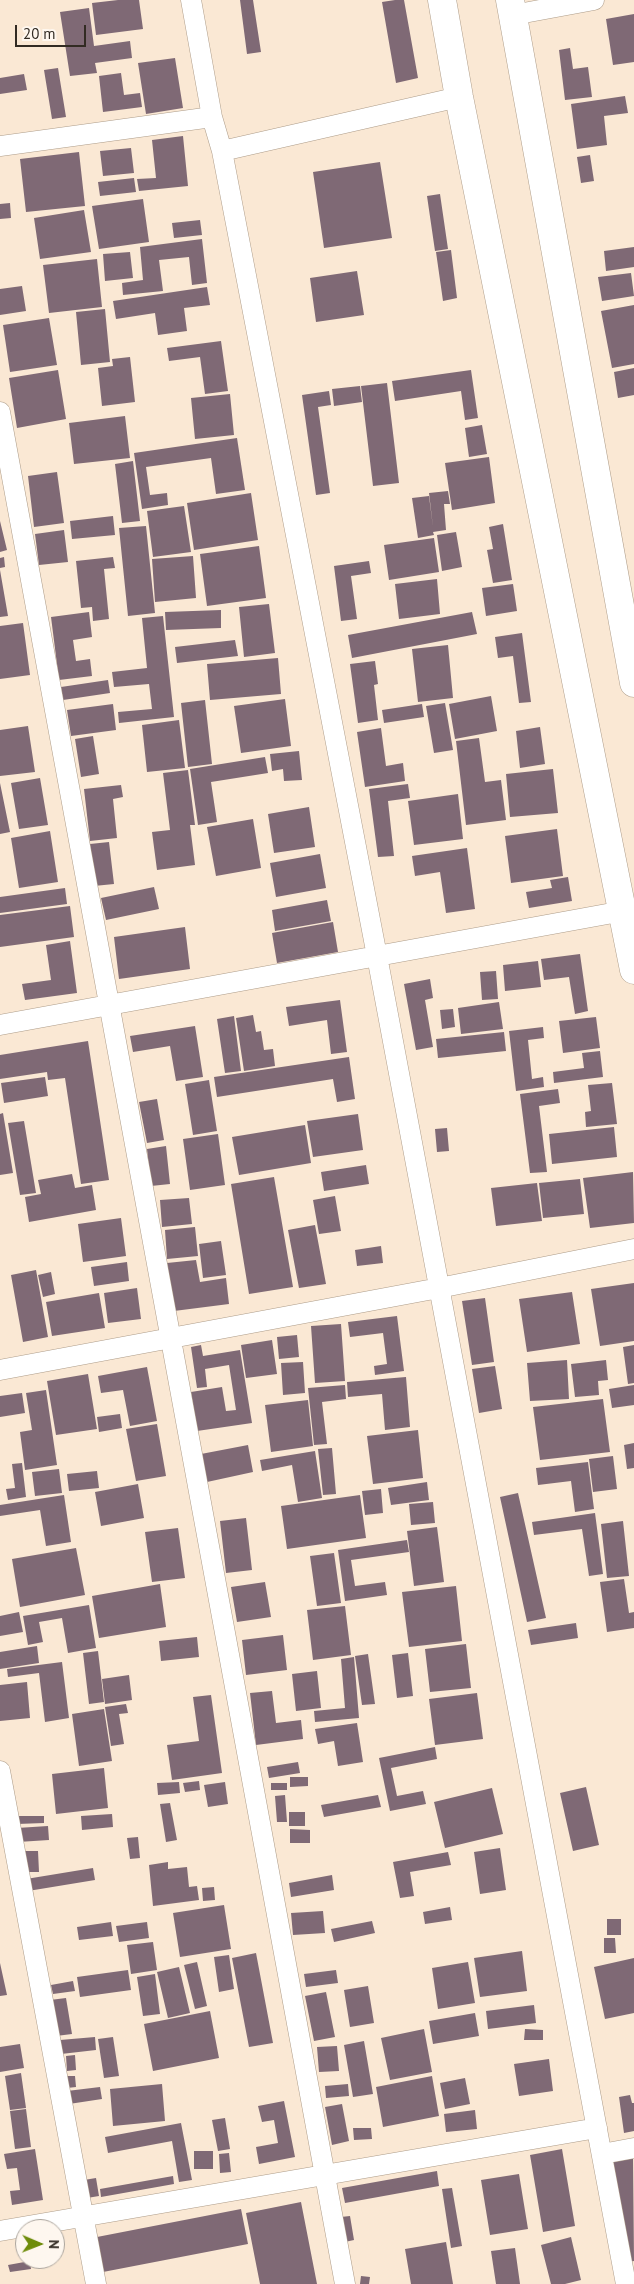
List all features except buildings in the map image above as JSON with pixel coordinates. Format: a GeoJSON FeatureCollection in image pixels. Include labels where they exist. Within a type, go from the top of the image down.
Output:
{"type":"FeatureCollection","features":[{"type":"Feature","properties":{"kind":"main road"},"geometry":{"type":"LineString","coordinates":[[442,0],[459,97],[628,910],[634,970]]}},
{"type":"Feature","properties":{"kind":"main road"},"geometry":{"type":"LineString","coordinates":[[511,8],[634,683]]}},
{"type":"Feature","properties":{"kind":"street"},"geometry":{"type":"LineString","coordinates":[[191,0],[212,117],[222,151],[377,956],[626,2284]]}},
{"type":"Feature","properties":{"kind":"street"},"geometry":{"type":"LineString","coordinates":[[511,8],[594,0]]}},
{"type":"Feature","properties":{"kind":"street"},"geometry":{"type":"LineString","coordinates":[[222,151],[459,97]]}},
{"type":"Feature","properties":{"kind":"street"},"geometry":{"type":"LineString","coordinates":[[0,146],[212,117]]}},
{"type":"Feature","properties":{"kind":"street"},"geometry":{"type":"LineString","coordinates":[[0,412],[345,2284]]}},
{"type":"Feature","properties":{"kind":"street"},"geometry":{"type":"LineString","coordinates":[[0,1026],[628,910]]}},
{"type":"Feature","properties":{"kind":"street"},"geometry":{"type":"LineString","coordinates":[[0,1370],[440,1288],[634,1249]]}},
{"type":"Feature","properties":{"kind":"street"},"geometry":{"type":"LineString","coordinates":[[0,1771],[96,2284]]}},
{"type":"Feature","properties":{"kind":"street"},"geometry":{"type":"LineString","coordinates":[[0,2232],[597,2128]]}},
{"type":"Feature","properties":{"kind":"street"},"geometry":{"type":"LineString","coordinates":[[602,2154],[634,2148]]}}]}
